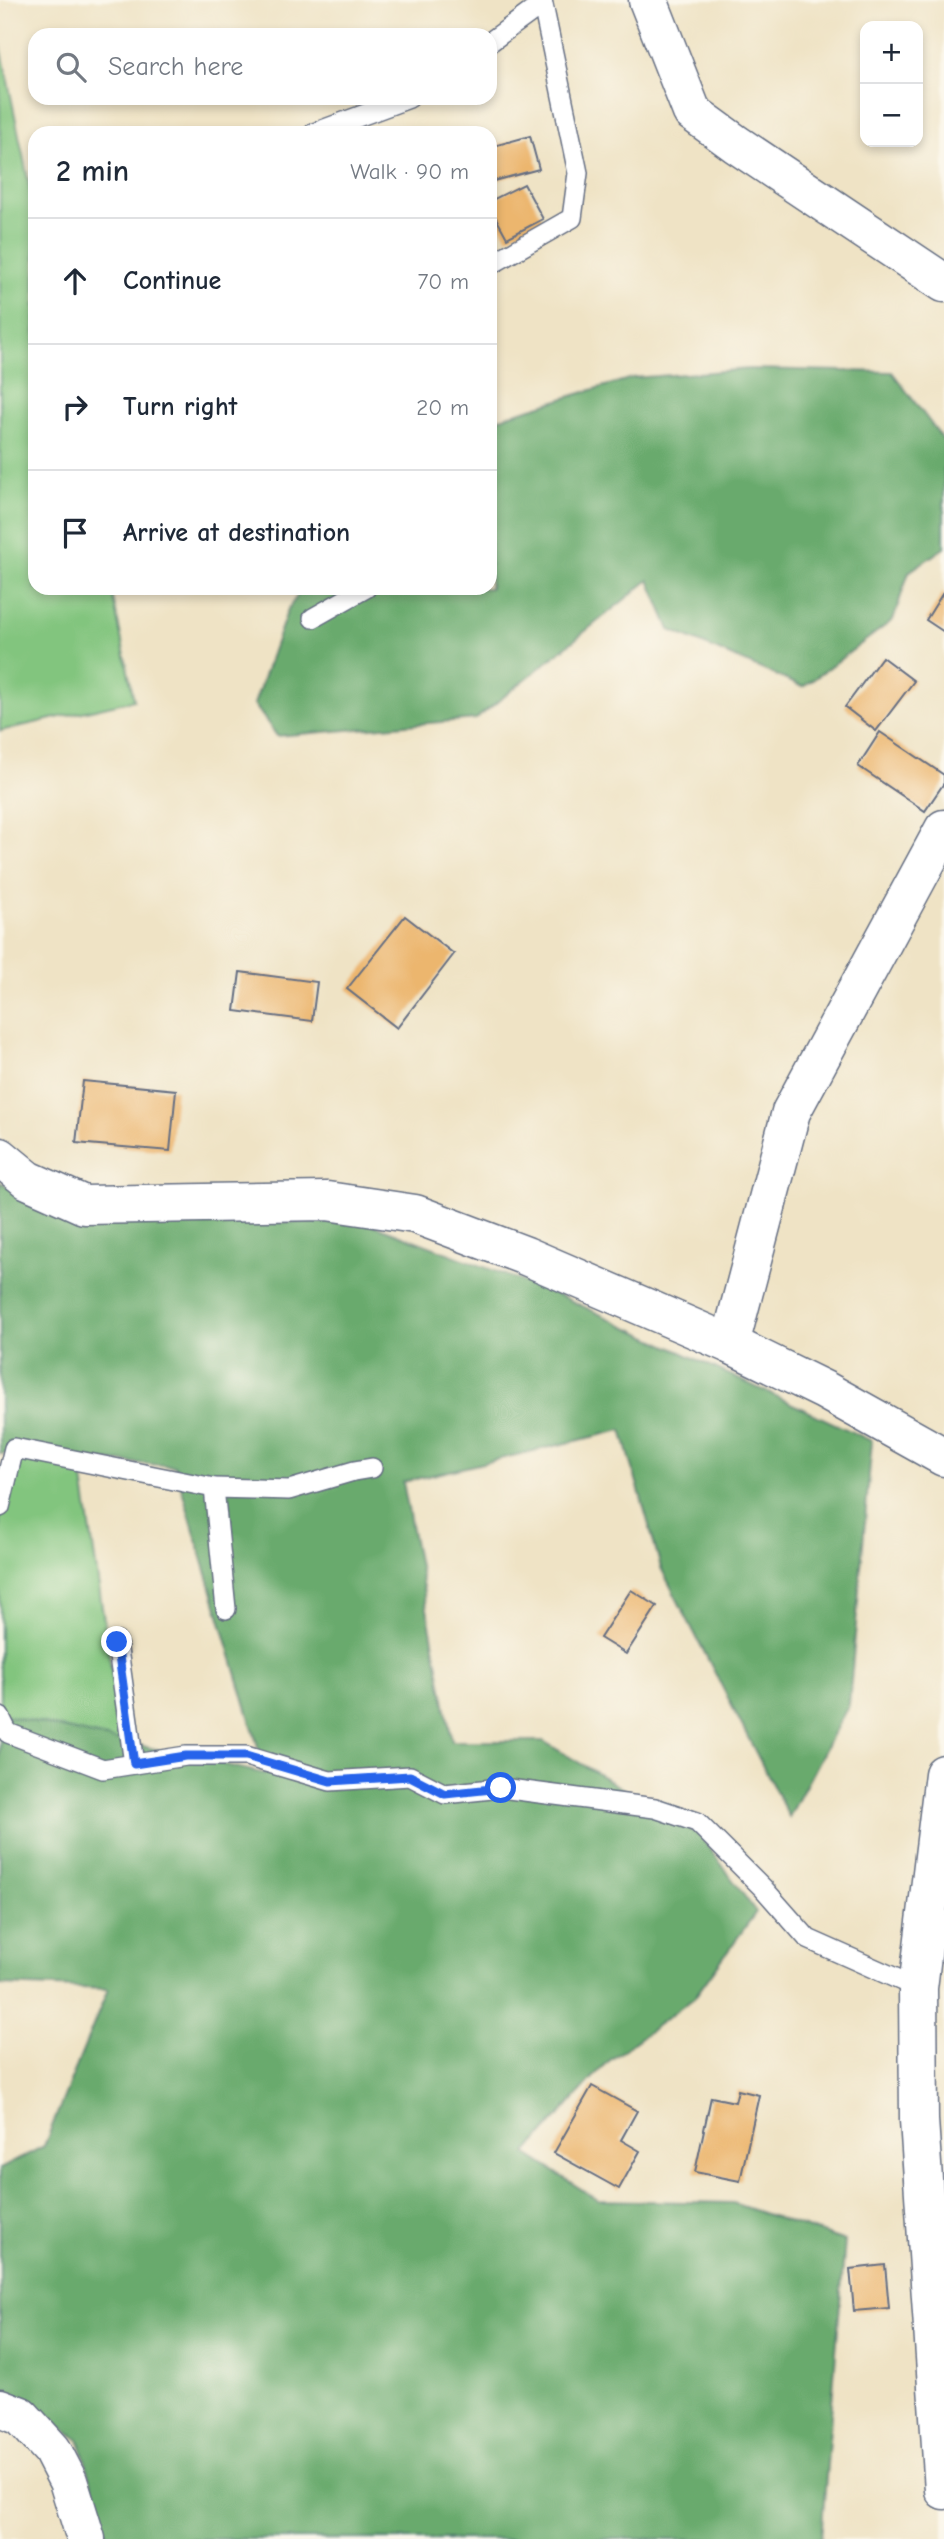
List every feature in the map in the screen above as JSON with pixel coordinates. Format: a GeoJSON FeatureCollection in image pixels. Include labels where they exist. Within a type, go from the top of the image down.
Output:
{"type":"FeatureCollection","features":[{"type":"Feature","properties":{"kind":"street"},"geometry":{"type":"LineString","coordinates":[[648,0],[692,112],[944,283]]}},
{"type":"Feature","properties":{"kind":"street"},"geometry":{"type":"LineString","coordinates":[[730,1345],[791,1112],[944,829]]}},
{"type":"Feature","properties":{"kind":"street"},"geometry":{"type":"LineString","coordinates":[[0,1157],[27,1180],[84,1205],[327,1201],[415,1213],[526,1256],[730,1345],[824,1390],[944,1457]]}},
{"type":"Feature","properties":{"kind":"street"},"geometry":{"type":"LineString","coordinates":[[944,1774],[920,2134],[944,2490]]}},
{"type":"Feature","properties":{"kind":"street"},"geometry":{"type":"LineString","coordinates":[[0,2408],[21,2416],[52,2450],[68,2482],[86,2539]]}},
{"type":"Feature","properties":{"kind":"lane"},"geometry":{"type":"LineString","coordinates":[[497,37],[542,2],[578,173],[572,218],[497,261]]}},
{"type":"Feature","properties":{"kind":"lane"},"geometry":{"type":"LineString","coordinates":[[333,126],[390,105]]}},
{"type":"Feature","properties":{"kind":"lane"},"geometry":{"type":"LineString","coordinates":[[313,618],[354,595]]}},
{"type":"Feature","properties":{"kind":"lane"},"geometry":{"type":"LineString","coordinates":[[0,1507],[7,1447],[214,1488],[289,1490],[372,1468]]}},
{"type":"Feature","properties":{"kind":"lane"},"geometry":{"type":"LineString","coordinates":[[214,1488],[226,1609]]}},
{"type":"Feature","properties":{"kind":"lane"},"geometry":{"type":"LineString","coordinates":[[117,1642],[134,1764]]}},
{"type":"Feature","properties":{"kind":"lane"},"geometry":{"type":"LineString","coordinates":[[0,1717],[8,1733],[103,1769],[186,1756],[246,1756],[330,1781],[410,1776],[445,1794],[501,1788],[655,1808],[697,1822],[763,1888],[808,1939],[931,1988]]}},
{"type":"Feature","properties":{"kind":"green space"},"geometry":{"type":"Polygon","coordinates":[[[0,42],[28,180],[28,595],[112,595],[134,700],[0,731],[0,42]]]}},
{"type":"Feature","properties":{"kind":"green space"},"geometry":{"type":"Polygon","coordinates":[[[750,369],[892,372],[944,441],[944,548],[909,572],[893,620],[803,687],[670,630],[649,580],[476,719],[277,736],[254,704],[288,609],[298,595],[497,595],[497,420],[632,378],[750,369]]]}},
{"type":"Feature","properties":{"kind":"green space"},"geometry":{"type":"Polygon","coordinates":[[[0,1182],[73,1220],[369,1223],[563,1297],[872,1441],[849,1704],[789,1817],[661,1568],[622,1430],[403,1482],[452,1741],[543,1741],[701,1836],[756,1912],[694,1998],[605,2064],[526,2153],[598,2200],[733,2203],[845,2241],[821,2539],[108,2539],[79,2439],[0,2388],[0,2169],[44,2146],[108,1989],[0,1985],[0,1714],[266,1774],[175,1466],[0,1453],[0,1182]]]}},
{"type":"Feature","properties":{"kind":"green space"},"geometry":{"type":"Polygon","coordinates":[[[12,1454],[80,1459],[122,1742],[0,1714],[0,1507],[12,1454]]]}},
{"type":"Feature","properties":{"kind":"building"},"geometry":{"type":"Polygon","coordinates":[[[530,136],[539,169],[497,180],[497,145],[530,136]]]}},
{"type":"Feature","properties":{"kind":"building"},"geometry":{"type":"Polygon","coordinates":[[[524,184],[543,219],[507,238],[497,220],[497,198],[524,184]]]}},
{"type":"Feature","properties":{"kind":"building"},"geometry":{"type":"Polygon","coordinates":[[[944,591],[944,632],[926,620],[944,591]]]}},
{"type":"Feature","properties":{"kind":"building"},"geometry":{"type":"Polygon","coordinates":[[[882,657],[914,681],[876,731],[845,707],[882,657]]]}},
{"type":"Feature","properties":{"kind":"building"},"geometry":{"type":"Polygon","coordinates":[[[880,732],[944,775],[944,783],[925,811],[858,766],[880,732]]]}},
{"type":"Feature","properties":{"kind":"building"},"geometry":{"type":"Polygon","coordinates":[[[405,916],[454,954],[397,1028],[347,989],[405,916]]]}},
{"type":"Feature","properties":{"kind":"building"},"geometry":{"type":"Polygon","coordinates":[[[240,972],[317,982],[312,1021],[235,1011],[240,972]]]}},
{"type":"Feature","properties":{"kind":"building"},"geometry":{"type":"Polygon","coordinates":[[[83,1081],[176,1090],[170,1151],[76,1143],[83,1081]]]}},
{"type":"Feature","properties":{"kind":"building"},"geometry":{"type":"Polygon","coordinates":[[[631,1590],[657,1606],[626,1654],[600,1638],[631,1590]]]}},
{"type":"Feature","properties":{"kind":"building"},"geometry":{"type":"Polygon","coordinates":[[[592,2086],[637,2111],[621,2140],[640,2151],[619,2189],[554,2153],[592,2086]]]}},
{"type":"Feature","properties":{"kind":"building"},"geometry":{"type":"Polygon","coordinates":[[[738,2090],[759,2095],[740,2181],[695,2172],[711,2097],[735,2102],[738,2090]]]}},
{"type":"Feature","properties":{"kind":"building"},"geometry":{"type":"Polygon","coordinates":[[[885,2265],[889,2308],[854,2311],[850,2269],[885,2265]]]}},
{"type":"Feature","properties":{"kind":"route"},"geometry":{"type":"LineString","coordinates":[[117,1642],[134,1764],[186,1756],[246,1756],[330,1781],[410,1776],[445,1794],[501,1788]]}}]}
